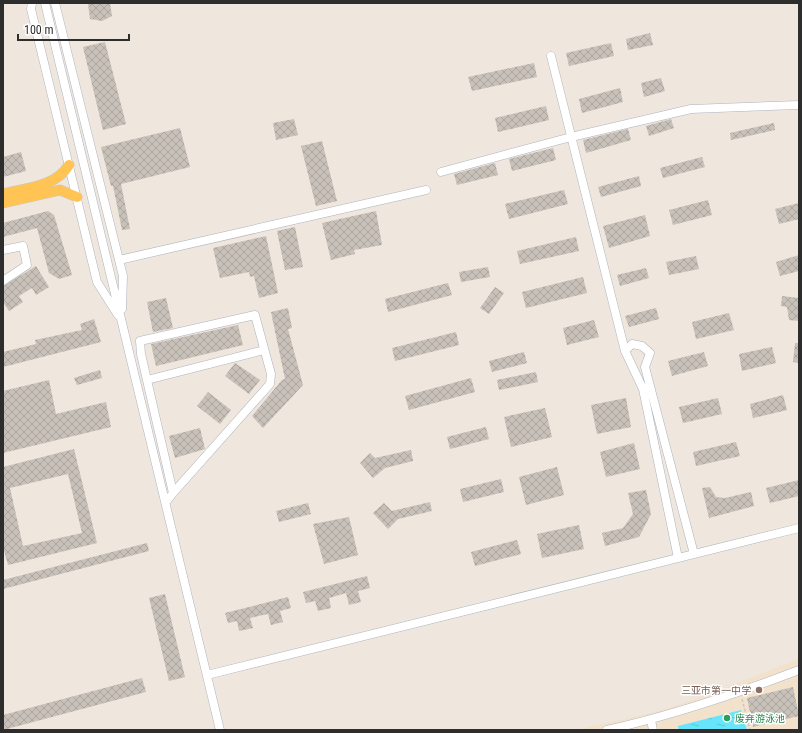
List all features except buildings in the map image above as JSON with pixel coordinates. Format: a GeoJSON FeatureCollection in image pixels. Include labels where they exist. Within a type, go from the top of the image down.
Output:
{"type":"FeatureCollection","features":[{"type":"Feature","properties":{"kind":"main road"},"geometry":{"type":"LineString","coordinates":[[3,194],[51,182],[61,176],[69,165]]}},
{"type":"Feature","properties":{"kind":"main road"},"geometry":{"type":"LineString","coordinates":[[3,203],[60,190],[77,197]]}},
{"type":"Feature","properties":{"kind":"street"},"geometry":{"type":"LineString","coordinates":[[32,3],[31,9],[98,282],[122,320]]}},
{"type":"Feature","properties":{"kind":"street"},"geometry":{"type":"LineString","coordinates":[[45,3],[220,730]]}},
{"type":"Feature","properties":{"kind":"street"},"geometry":{"type":"LineString","coordinates":[[55,3],[123,276],[122,320]]}},
{"type":"Feature","properties":{"kind":"street"},"geometry":{"type":"LineString","coordinates":[[551,56],[625,351],[643,389],[678,558]]}},
{"type":"Feature","properties":{"kind":"street"},"geometry":{"type":"LineString","coordinates":[[441,172],[571,137],[690,109],[799,105]]}},
{"type":"Feature","properties":{"kind":"street"},"geometry":{"type":"LineString","coordinates":[[119,260],[426,190]]}},
{"type":"Feature","properties":{"kind":"street"},"geometry":{"type":"LineString","coordinates":[[3,250],[23,246],[28,265],[3,280]]}},
{"type":"Feature","properties":{"kind":"street"},"geometry":{"type":"LineString","coordinates":[[166,502],[270,384],[271,374],[254,315],[140,341],[141,354],[173,493]]}},
{"type":"Feature","properties":{"kind":"street"},"geometry":{"type":"LineString","coordinates":[[625,351],[632,344],[642,346],[650,353],[645,367],[694,554]]}},
{"type":"Feature","properties":{"kind":"street"},"geometry":{"type":"LineString","coordinates":[[147,380],[264,350]]}},
{"type":"Feature","properties":{"kind":"street"},"geometry":{"type":"LineString","coordinates":[[207,675],[799,528]]}},
{"type":"Feature","properties":{"kind":"street"},"geometry":{"type":"LineString","coordinates":[[607,730],[651,720],[741,693],[799,670]]}},
{"type":"Feature","properties":{"kind":"street"},"geometry":{"type":"LineString","coordinates":[[651,720],[653,730]]}},
{"type":"Feature","properties":{"kind":"path"},"geometry":{"type":"LineString","coordinates":[[741,693],[750,730]]}},
{"type":"Feature","properties":{"kind":"shaded area","name":"三亚市第一中学"},"geometry":{"type":"Polygon","coordinates":[[[799,659],[799,730],[576,730],[655,712],[696,699],[799,659]]]}},
{"type":"Feature","properties":{"kind":"water","name":"废弃游泳池"},"geometry":{"type":"Polygon","coordinates":[[[741,710],[747,730],[679,730],[678,726],[741,710]]]}},
{"type":"Feature","properties":{"kind":"place","name":"三亚市第一中学"},"geometry":{"type":"Point","coordinates":[759,690]}},
{"type":"Feature","properties":{"kind":"place","name":"废弃游泳池"},"geometry":{"type":"Point","coordinates":[727,718]}}]}
